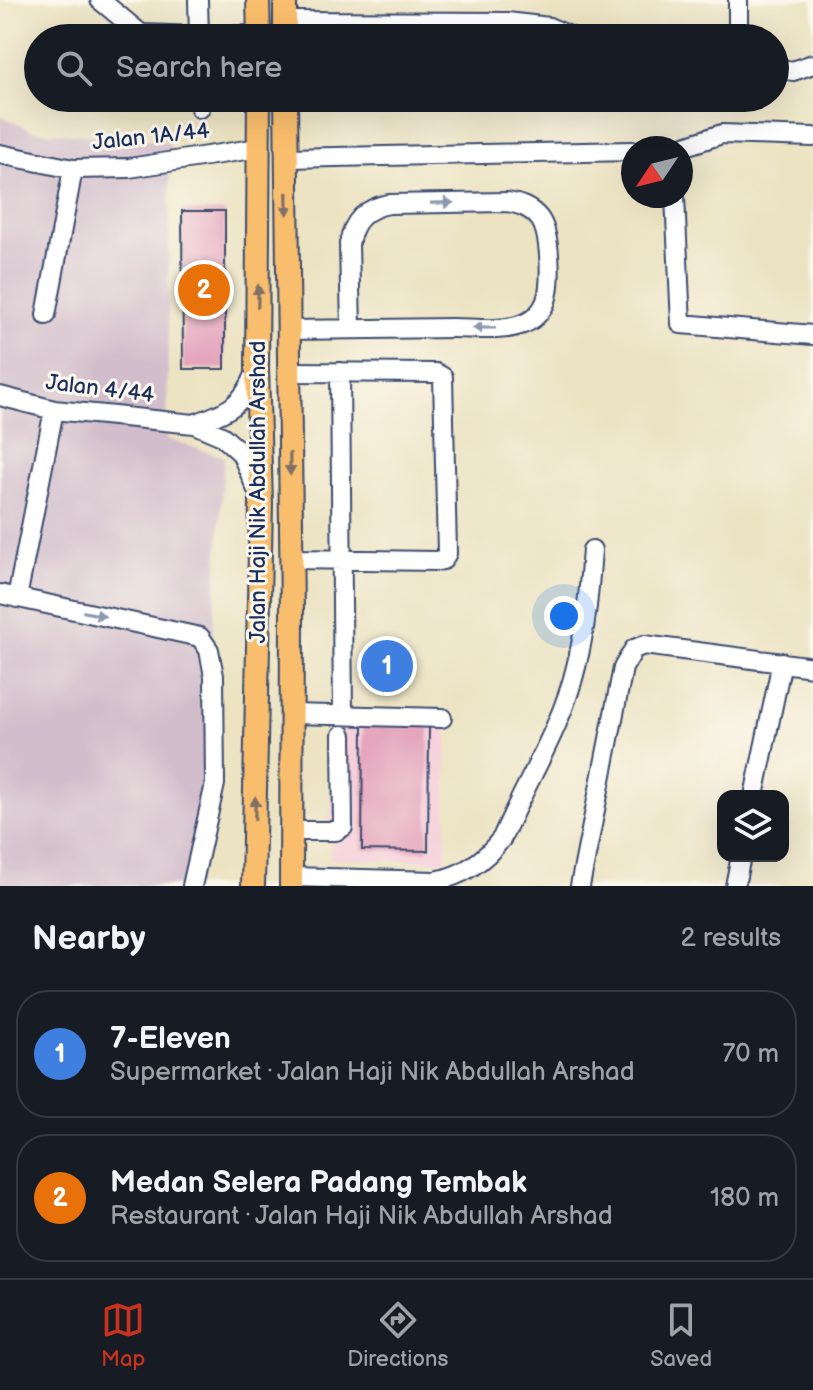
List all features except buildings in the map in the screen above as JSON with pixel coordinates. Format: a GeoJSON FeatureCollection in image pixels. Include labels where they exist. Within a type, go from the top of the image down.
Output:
{"type":"FeatureCollection","features":[{"type":"Feature","properties":{"kind":"main road"},"geometry":{"type":"LineString","coordinates":[[258,0],[259,24]]}},
{"type":"Feature","properties":{"kind":"main road","name":"Jalan Haji Nik Abdullah Arshad"},"geometry":{"type":"LineString","coordinates":[[254,881],[261,503],[257,368],[259,112]]}},
{"type":"Feature","properties":{"kind":"main road","name":"Jalan Haji Nik Abdullah Arshad"},"geometry":{"type":"LineString","coordinates":[[286,112],[291,882]]}},
{"type":"Feature","properties":{"kind":"street"},"geometry":{"type":"LineString","coordinates":[[100,0],[129,24]]}},
{"type":"Feature","properties":{"kind":"street"},"geometry":{"type":"LineString","coordinates":[[198,0],[199,24]]}},
{"type":"Feature","properties":{"kind":"street"},"geometry":{"type":"LineString","coordinates":[[738,0],[738,24]]}},
{"type":"Feature","properties":{"kind":"street"},"geometry":{"type":"LineString","coordinates":[[285,20],[524,24]]}},
{"type":"Feature","properties":{"kind":"street"},"geometry":{"type":"LineString","coordinates":[[789,70],[813,64]]}},
{"type":"Feature","properties":{"kind":"street"},"geometry":{"type":"LineString","coordinates":[[693,143],[722,134],[813,137]]}},
{"type":"Feature","properties":{"kind":"street","name":"Jalan 1A/44"},"geometry":{"type":"LineString","coordinates":[[0,154],[73,169],[129,168],[259,148]]}},
{"type":"Feature","properties":{"kind":"street"},"geometry":{"type":"LineString","coordinates":[[286,158],[621,151]]}},
{"type":"Feature","properties":{"kind":"street"},"geometry":{"type":"LineString","coordinates":[[46,315],[73,169]]}},
{"type":"Feature","properties":{"kind":"street"},"geometry":{"type":"LineString","coordinates":[[288,330],[509,327],[532,320],[541,311],[548,287],[548,242],[540,219],[519,204],[507,202],[389,204],[365,212],[351,232],[349,244],[351,329]]}},
{"type":"Feature","properties":{"kind":"street"},"geometry":{"type":"LineString","coordinates":[[676,208],[681,324],[813,335]]}},
{"type":"Feature","properties":{"kind":"street"},"geometry":{"type":"LineString","coordinates":[[194,424],[222,414],[236,405],[249,390],[257,368]]}},
{"type":"Feature","properties":{"kind":"street"},"geometry":{"type":"LineString","coordinates":[[289,372],[436,373],[443,377],[447,553],[443,560],[438,561],[291,559]]}},
{"type":"Feature","properties":{"kind":"street"},"geometry":{"type":"LineString","coordinates":[[340,372],[343,715]]}},
{"type":"Feature","properties":{"kind":"street","name":"Jalan 4/44"},"geometry":{"type":"LineString","coordinates":[[0,396],[54,410],[194,424]]}},
{"type":"Feature","properties":{"kind":"street"},"geometry":{"type":"LineString","coordinates":[[54,410],[9,596],[200,637],[209,650],[214,676],[215,784],[192,886]]}},
{"type":"Feature","properties":{"kind":"street"},"geometry":{"type":"LineString","coordinates":[[194,424],[222,436],[241,453],[261,503]]}},
{"type":"Feature","properties":{"kind":"street"},"geometry":{"type":"LineString","coordinates":[[291,882],[435,881],[450,878],[488,856],[502,838],[565,701],[576,668],[587,609],[592,550]]}},
{"type":"Feature","properties":{"kind":"street"},"geometry":{"type":"LineString","coordinates":[[580,886],[623,668],[634,649],[644,645],[813,667]]}},
{"type":"Feature","properties":{"kind":"street"},"geometry":{"type":"LineString","coordinates":[[755,790],[782,662]]}},
{"type":"Feature","properties":{"kind":"street"},"geometry":{"type":"LineString","coordinates":[[292,714],[442,718]]}},
{"type":"Feature","properties":{"kind":"street"},"geometry":{"type":"LineString","coordinates":[[291,831],[336,831],[343,827],[342,735]]}},
{"type":"Feature","properties":{"kind":"street"},"geometry":{"type":"LineString","coordinates":[[735,886],[740,862]]}},
{"type":"Feature","properties":{"kind":"shaded area"},"geometry":{"type":"Polygon","coordinates":[[[0,115],[33,131],[170,142],[167,439],[224,457],[197,886],[0,886],[0,115]]]}},
{"type":"Feature","properties":{"kind":"shaded area"},"geometry":{"type":"Polygon","coordinates":[[[331,722],[447,724],[446,861],[330,859],[331,722]]]}},
{"type":"Feature","properties":{"kind":"place","name":"Medan Selera Padang Tembak"},"geometry":{"type":"Point","coordinates":[204,290]}},
{"type":"Feature","properties":{"kind":"place","name":"7-Eleven"},"geometry":{"type":"Point","coordinates":[387,666]}}]}
